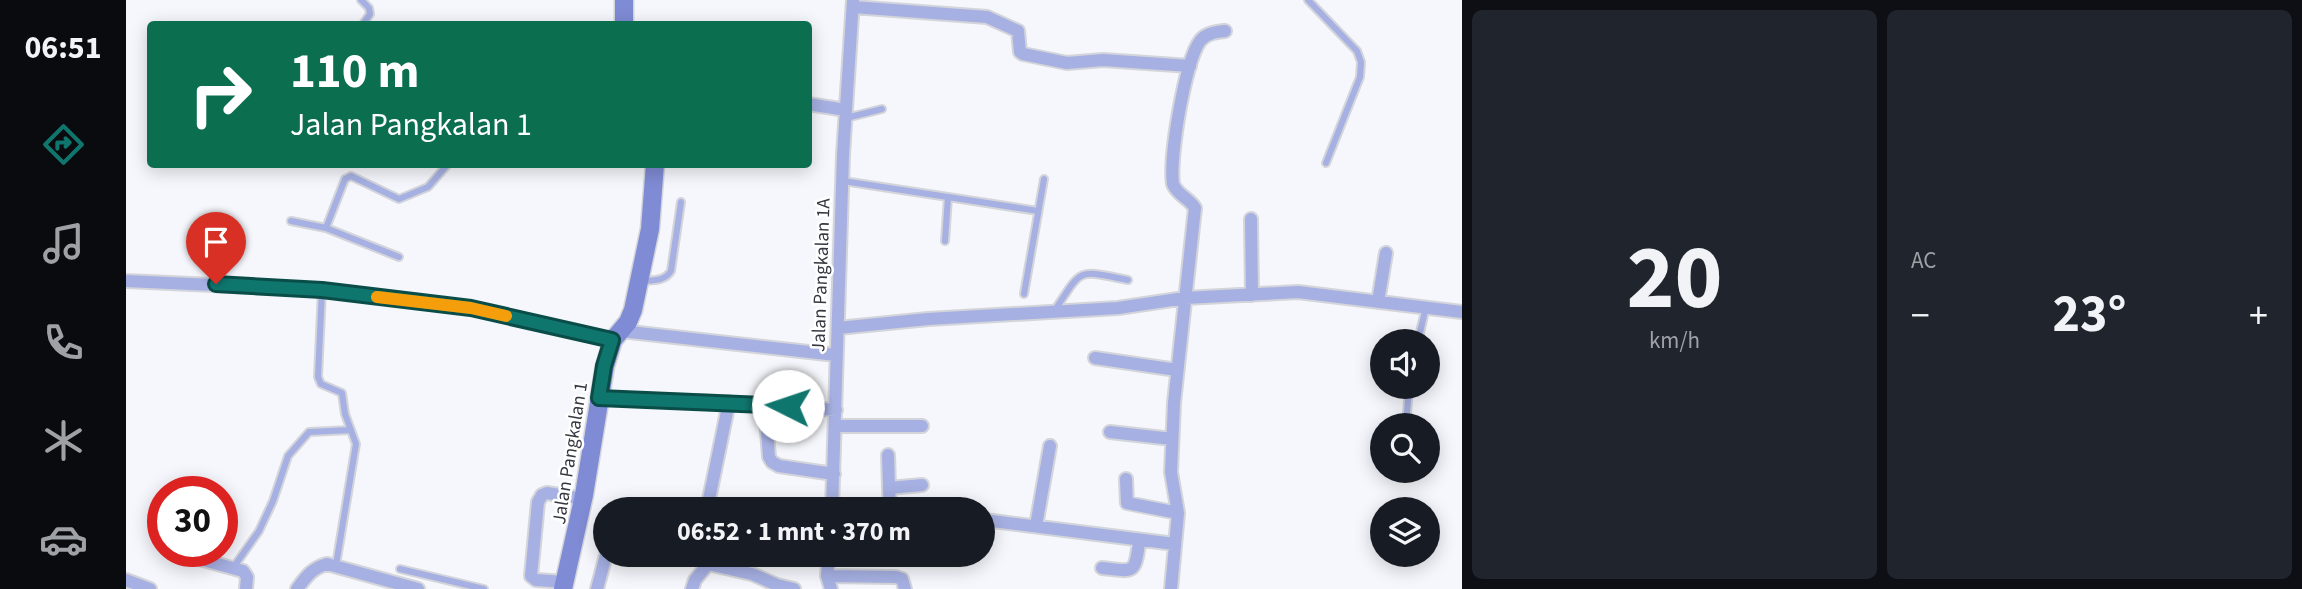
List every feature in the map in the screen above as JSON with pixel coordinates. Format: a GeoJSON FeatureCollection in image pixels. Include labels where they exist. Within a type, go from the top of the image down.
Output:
{"type":"FeatureCollection","features":[{"type":"Feature","properties":{"kind":"main road"},"geometry":{"type":"LineString","coordinates":[[624,0],[624,21]]}},
{"type":"Feature","properties":{"kind":"main road","name":"Jalan Pangkalan 1"},"geometry":{"type":"LineString","coordinates":[[564,586],[583,499],[604,366],[617,335],[628,322],[633,310],[650,229],[655,168]]}},
{"type":"Feature","properties":{"kind":"street"},"geometry":{"type":"LineString","coordinates":[[853,4],[987,17],[1018,31],[1020,52],[1023,54],[1067,63],[1103,60],[1190,66]]}},
{"type":"Feature","properties":{"kind":"street","name":"Jalan Pangkalan 1A"},"geometry":{"type":"LineString","coordinates":[[833,497],[842,181],[853,4]]}},
{"type":"Feature","properties":{"kind":"street"},"geometry":{"type":"LineString","coordinates":[[1171,589],[1178,513],[1171,472],[1172,439],[1195,208],[1176,191],[1172,178],[1173,139],[1190,66],[1202,38],[1211,33],[1225,31]]}},
{"type":"Feature","properties":{"kind":"street"},"geometry":{"type":"LineString","coordinates":[[812,105],[846,114]]}},
{"type":"Feature","properties":{"kind":"street"},"geometry":{"type":"LineString","coordinates":[[1251,219],[1252,295]]}},
{"type":"Feature","properties":{"kind":"street"},"geometry":{"type":"LineString","coordinates":[[1378,302],[1386,253]]}},
{"type":"Feature","properties":{"kind":"street"},"geometry":{"type":"LineString","coordinates":[[126,281],[322,290],[471,308],[617,335],[835,355]]}},
{"type":"Feature","properties":{"kind":"street"},"geometry":{"type":"LineString","coordinates":[[838,328],[1055,310],[1118,308],[1185,299],[1316,293],[1462,312]]}},
{"type":"Feature","properties":{"kind":"street"},"geometry":{"type":"LineString","coordinates":[[1095,358],[1177,370]]}},
{"type":"Feature","properties":{"kind":"street"},"geometry":{"type":"LineString","coordinates":[[599,398],[729,402],[836,410]]}},
{"type":"Feature","properties":{"kind":"street"},"geometry":{"type":"LineString","coordinates":[[709,497],[729,402]]}},
{"type":"Feature","properties":{"kind":"street"},"geometry":{"type":"LineString","coordinates":[[765,405],[769,457],[772,462],[779,466],[834,474]]}},
{"type":"Feature","properties":{"kind":"street"},"geometry":{"type":"LineString","coordinates":[[835,426],[922,426]]}},
{"type":"Feature","properties":{"kind":"street"},"geometry":{"type":"LineString","coordinates":[[1110,432],[1172,439]]}},
{"type":"Feature","properties":{"kind":"street"},"geometry":{"type":"LineString","coordinates":[[1036,526],[1049,446]]}},
{"type":"Feature","properties":{"kind":"street"},"geometry":{"type":"LineString","coordinates":[[888,455],[889,497]]}},
{"type":"Feature","properties":{"kind":"street"},"geometry":{"type":"LineString","coordinates":[[1126,479],[1127,503],[1178,513]]}},
{"type":"Feature","properties":{"kind":"street"},"geometry":{"type":"LineString","coordinates":[[889,488],[922,485]]}},
{"type":"Feature","properties":{"kind":"street"},"geometry":{"type":"LineString","coordinates":[[564,586],[536,580],[531,576],[538,502],[542,495],[547,493],[583,499]]}},
{"type":"Feature","properties":{"kind":"street"},"geometry":{"type":"LineString","coordinates":[[995,521],[1175,544]]}},
{"type":"Feature","properties":{"kind":"street"},"geometry":{"type":"LineString","coordinates":[[1101,568],[1133,569],[1137,564],[1139,542]]}},
{"type":"Feature","properties":{"kind":"street"},"geometry":{"type":"LineString","coordinates":[[297,589],[309,573],[327,564],[418,589]]}},
{"type":"Feature","properties":{"kind":"street"},"geometry":{"type":"LineString","coordinates":[[229,567],[243,570],[247,577],[246,589]]}},
{"type":"Feature","properties":{"kind":"street"},"geometry":{"type":"LineString","coordinates":[[597,589],[603,567]]}},
{"type":"Feature","properties":{"kind":"street"},"geometry":{"type":"LineString","coordinates":[[692,589],[702,567]]}},
{"type":"Feature","properties":{"kind":"street"},"geometry":{"type":"LineString","coordinates":[[731,567],[794,589]]}},
{"type":"Feature","properties":{"kind":"street"},"geometry":{"type":"LineString","coordinates":[[828,567],[827,576],[831,589]]}},
{"type":"Feature","properties":{"kind":"street"},"geometry":{"type":"LineString","coordinates":[[827,576],[895,577],[902,579],[905,589]]}},
{"type":"Feature","properties":{"kind":"street"},"geometry":{"type":"LineString","coordinates":[[126,580],[150,589]]}},
{"type":"Feature","properties":{"kind":"lane"},"geometry":{"type":"LineString","coordinates":[[361,0],[369,8],[370,14],[365,21]]}},
{"type":"Feature","properties":{"kind":"lane"},"geometry":{"type":"LineString","coordinates":[[1308,0],[1357,51],[1361,62],[1360,77],[1326,163]]}},
{"type":"Feature","properties":{"kind":"lane"},"geometry":{"type":"LineString","coordinates":[[846,114],[882,109]]}},
{"type":"Feature","properties":{"kind":"lane"},"geometry":{"type":"LineString","coordinates":[[326,228],[345,179],[351,176],[399,199],[428,187],[445,168]]}},
{"type":"Feature","properties":{"kind":"lane"},"geometry":{"type":"LineString","coordinates":[[1024,293],[1044,179]]}},
{"type":"Feature","properties":{"kind":"lane"},"geometry":{"type":"LineString","coordinates":[[842,181],[1038,211]]}},
{"type":"Feature","properties":{"kind":"lane"},"geometry":{"type":"LineString","coordinates":[[945,242],[948,197]]}},
{"type":"Feature","properties":{"kind":"lane"},"geometry":{"type":"LineString","coordinates":[[639,281],[662,279],[671,271],[681,202]]}},
{"type":"Feature","properties":{"kind":"lane"},"geometry":{"type":"LineString","coordinates":[[291,221],[326,228],[398,257]]}},
{"type":"Feature","properties":{"kind":"lane"},"geometry":{"type":"LineString","coordinates":[[1055,310],[1077,277],[1083,274],[1089,272],[1128,279]]}},
{"type":"Feature","properties":{"kind":"lane"},"geometry":{"type":"LineString","coordinates":[[322,290],[318,377],[321,384],[342,393],[345,414],[356,444],[336,565]]}},
{"type":"Feature","properties":{"kind":"lane"},"geometry":{"type":"LineString","coordinates":[[1421,329],[1426,307]]}},
{"type":"Feature","properties":{"kind":"lane"},"geometry":{"type":"LineString","coordinates":[[233,568],[260,531],[288,456],[309,432],[351,430]]}},
{"type":"Feature","properties":{"kind":"lane"},"geometry":{"type":"LineString","coordinates":[[400,569],[484,589]]}},
{"type":"Feature","properties":{"kind":"slow traffic"},"geometry":{"type":"LineString","coordinates":[[377,297],[471,308],[506,316]]}},
{"type":"Feature","properties":{"kind":"route"},"geometry":{"type":"LineString","coordinates":[[216,284],[322,290],[471,308],[612,340],[604,366],[599,398],[788,406]]}}]}
